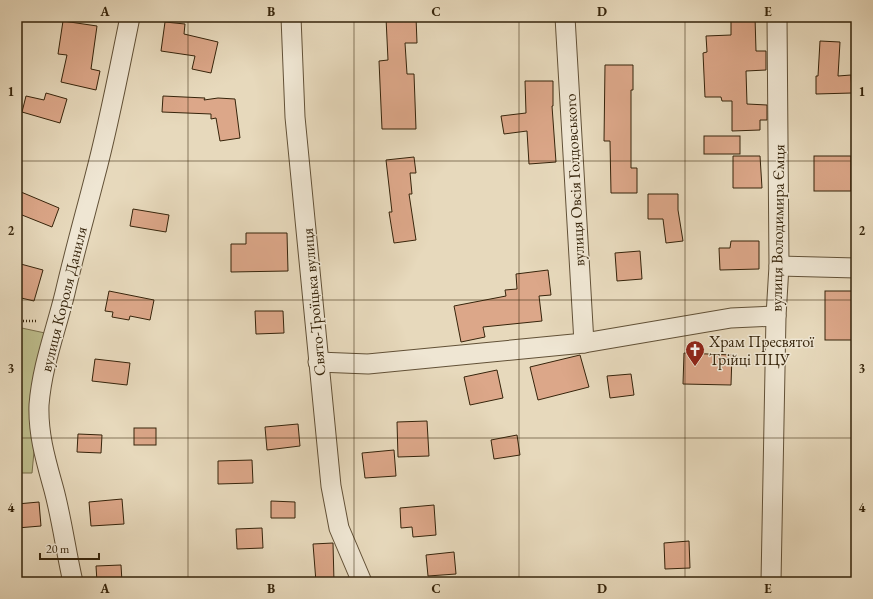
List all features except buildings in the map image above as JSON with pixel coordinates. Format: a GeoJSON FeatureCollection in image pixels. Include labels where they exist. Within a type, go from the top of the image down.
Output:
{"type":"FeatureCollection","features":[{"type":"Feature","properties":{"kind":"street","name":"вулиця Короля Даниля"},"geometry":{"type":"LineString","coordinates":[[73,582],[54,491],[40,436],[40,404],[45,362],[58,321],[95,176],[112,105],[130,17]]}},
{"type":"Feature","properties":{"kind":"street","name":"Свято-Троїцька вулиця"},"geometry":{"type":"LineString","coordinates":[[291,17],[295,117],[331,486],[339,528],[362,582]]}},
{"type":"Feature","properties":{"kind":"street","name":"вулиця Овсія Голдовського"},"geometry":{"type":"LineString","coordinates":[[565,17],[584,343]]}},
{"type":"Feature","properties":{"kind":"street","name":"вулиця Володимира Ємця"},"geometry":{"type":"LineString","coordinates":[[771,582],[776,316],[779,266],[778,17]]}},
{"type":"Feature","properties":{"kind":"street"},"geometry":{"type":"LineString","coordinates":[[779,266],[856,268]]}},
{"type":"Feature","properties":{"kind":"street"},"geometry":{"type":"LineString","coordinates":[[318,362],[368,364],[584,343],[731,318],[776,316]]}},
{"type":"Feature","properties":{"kind":"green space"},"geometry":{"type":"Polygon","coordinates":[[[17,327],[45,333],[32,473],[17,473],[17,327]]]}},
{"type":"Feature","properties":{"kind":"place","name":"Храм Пресвятої Трійці ПЦУ"},"geometry":{"type":"Point","coordinates":[695,367]}}]}
